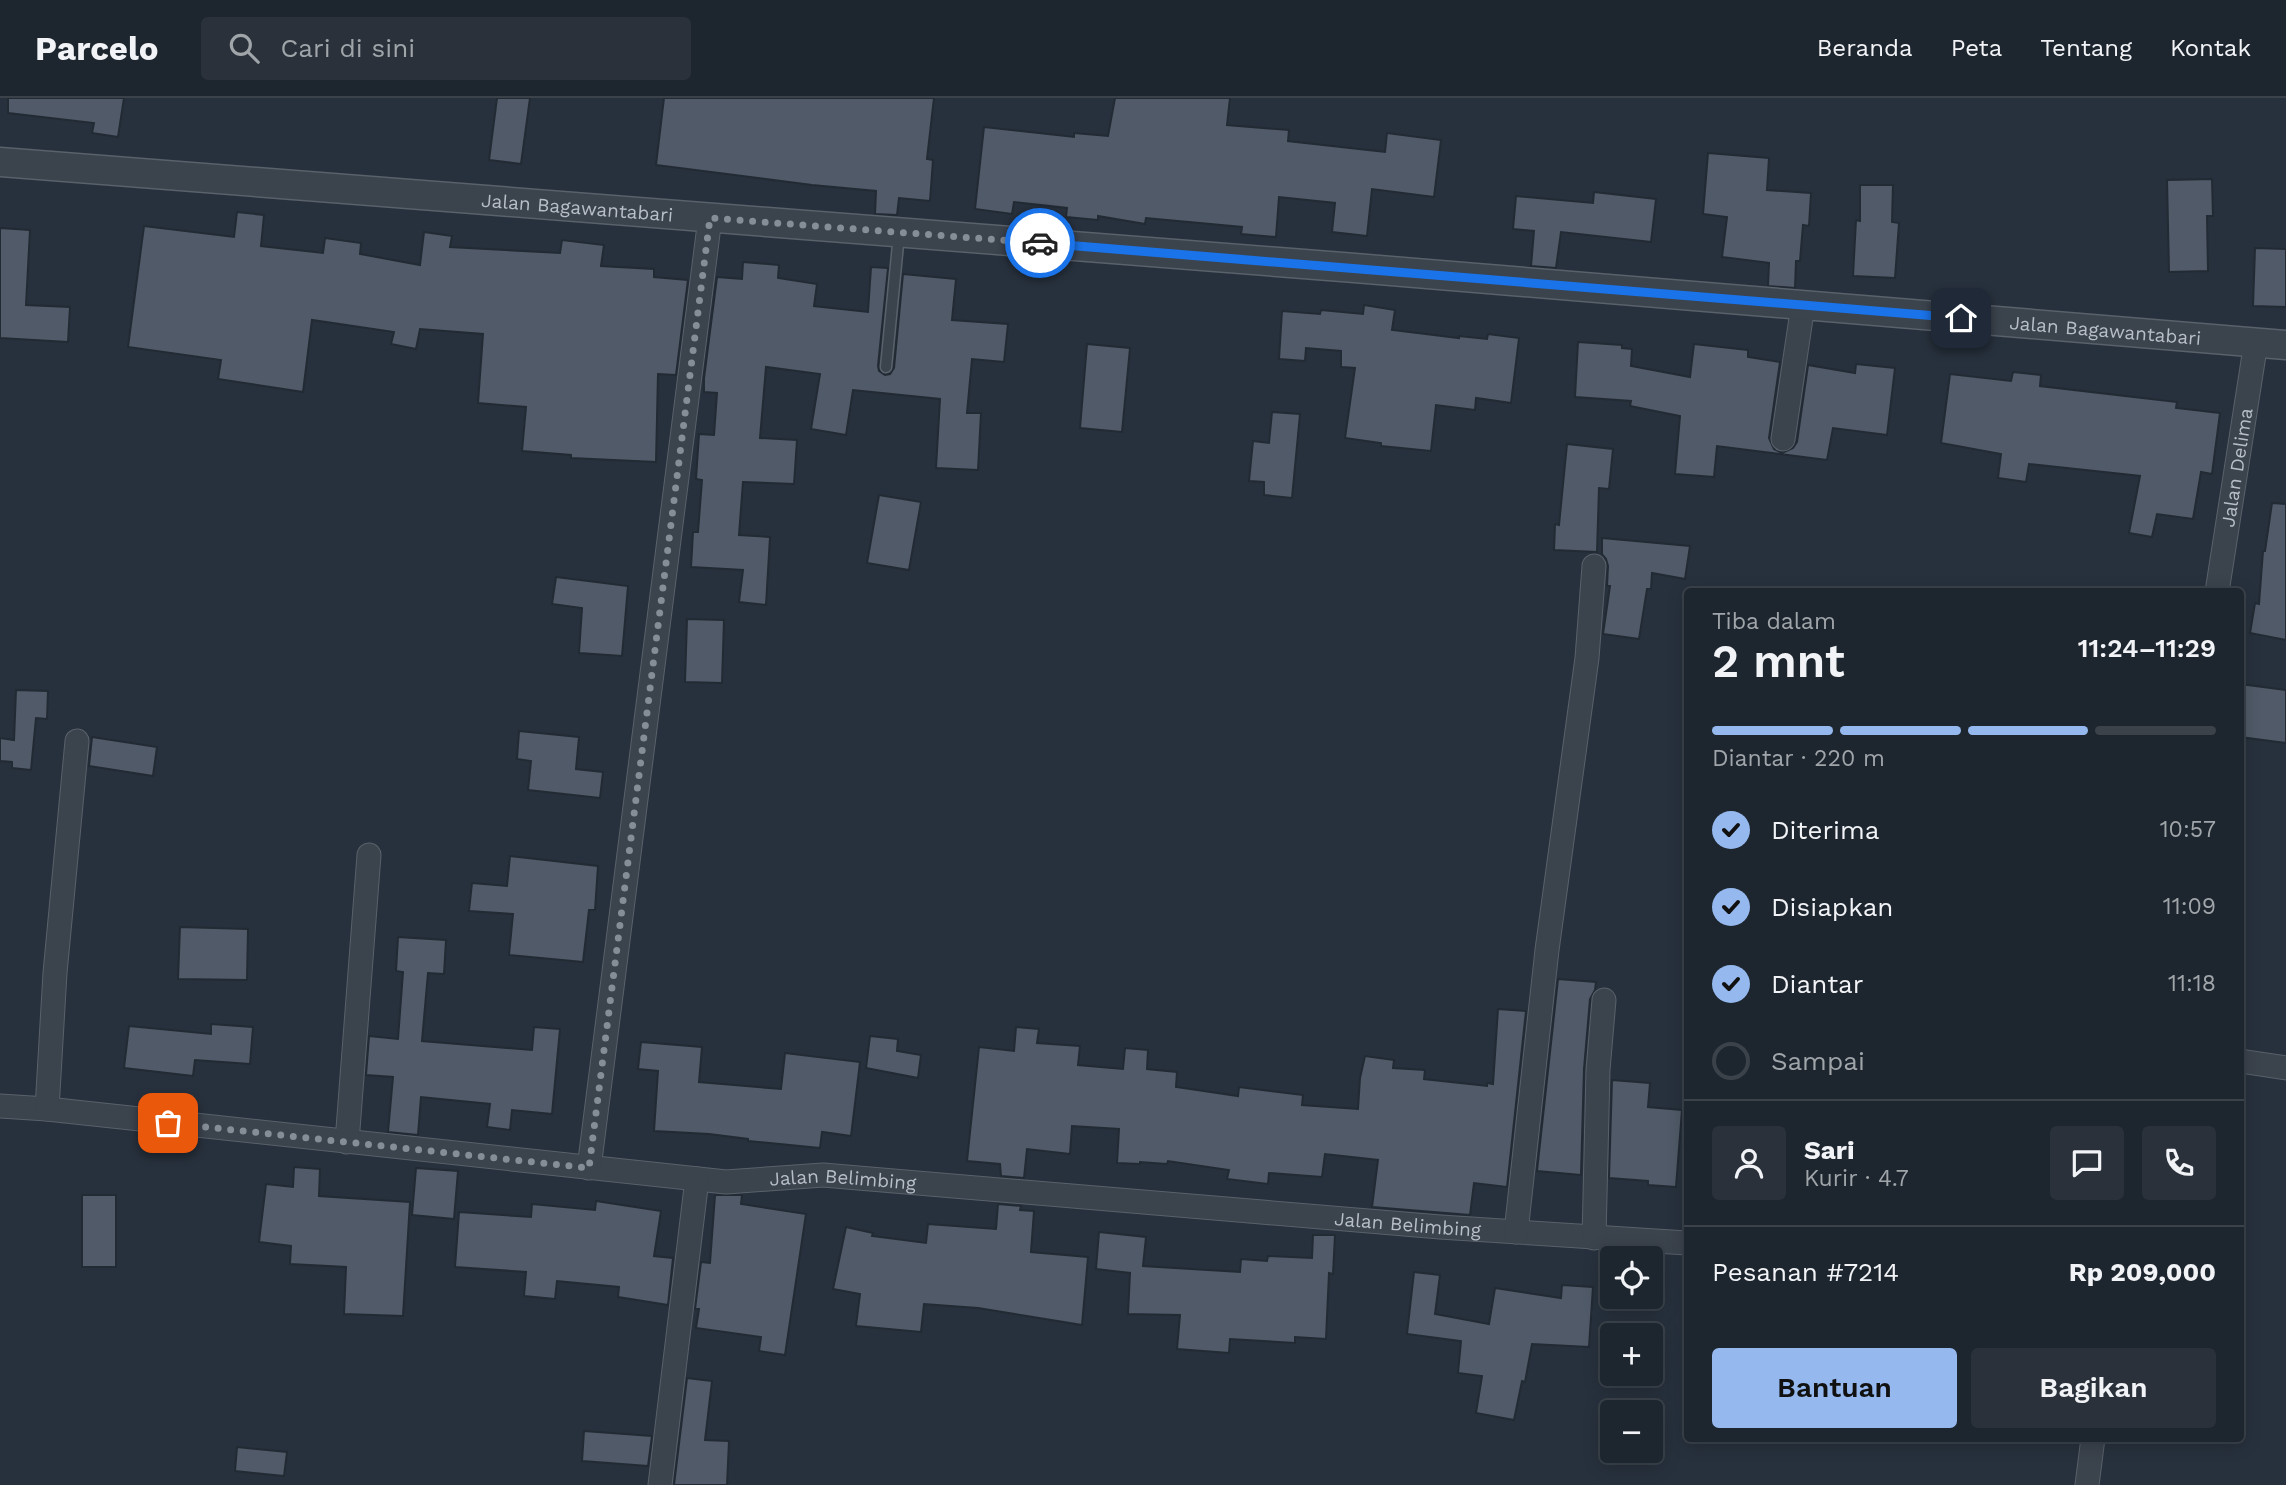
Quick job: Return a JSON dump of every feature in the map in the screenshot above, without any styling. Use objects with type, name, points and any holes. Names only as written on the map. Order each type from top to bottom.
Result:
[{"type":"street","name":"Jalan Bagawantabari","points":[[0,162],[2286,345]]},
{"type":"street","points":[[589,1168],[710,218]]},
{"type":"street","points":[[1783,439],[1803,305]]},
{"type":"street","name":"Jalan Delima","points":[[2218,588],[2256,342]]},
{"type":"street","points":[[1516,1232],[1547,950],[1587,658],[1594,566]]},
{"type":"street","points":[[47,1109],[57,960],[77,741]]},
{"type":"street","points":[[347,1142],[369,855]]},
{"type":"street","points":[[1594,1238],[1598,1070],[1604,1000]]},
{"type":"street","points":[[2244,1062],[2286,1068]]},
{"type":"street","name":"Jalan Belimbing","points":[[0,1106],[697,1180],[726,1182],[823,1175],[1516,1232],[1684,1243]]},
{"type":"street","points":[[660,1485],[697,1180]]},
{"type":"street","points":[[2087,1485],[2092,1442]]},
{"type":"lane","points":[[886,367],[899,233]]},
{"type":"building","points":[[8,98],[124,98],[118,137],[92,133],[94,123],[8,113]]},
{"type":"building","points":[[497,98],[530,98],[521,164],[489,160]]},
{"type":"building","points":[[664,98],[934,98],[927,159],[933,160],[930,201],[899,198],[897,215],[875,214],[876,191],[656,165]]},
{"type":"building","points":[[1115,98],[1230,98],[1227,125],[1289,130],[1288,141],[1385,152],[1387,133],[1441,140],[1434,197],[1372,189],[1367,236],[1332,232],[1335,203],[1279,197],[1276,237],[1241,234],[1242,227],[1146,218],[1145,224],[1098,216],[1098,220],[1066,217],[1067,208],[1014,202],[1012,214],[975,209],[984,127],[1074,137],[1074,133],[1108,136]]},
{"type":"building","points":[[1708,153],[1769,158],[1767,190],[1811,193],[1809,226],[1803,225],[1800,261],[1796,261],[1795,288],[1768,286],[1769,263],[1722,257],[1727,217],[1703,214]]},
{"type":"building","points":[[2212,179],[2213,216],[2207,216],[2208,271],[2169,272],[2167,180]]},
{"type":"building","points":[[1860,185],[1893,185],[1892,222],[1899,223],[1895,278],[1853,276],[1856,220],[1860,221]]},
{"type":"building","points":[[1594,192],[1656,199],[1651,242],[1561,232],[1556,268],[1531,266],[1534,231],[1513,229],[1516,196],[1593,203]]},
{"type":"building","points":[[237,212],[264,215],[261,246],[323,253],[325,238],[361,243],[360,254],[420,265],[424,232],[452,236],[450,247],[560,253],[562,240],[604,245],[601,266],[654,269],[654,277],[688,280],[676,375],[658,374],[656,462],[571,458],[571,455],[522,451],[526,407],[478,403],[483,334],[420,329],[416,349],[391,344],[394,332],[312,320],[303,392],[218,379],[221,360],[128,347],[144,226],[234,237]]},
{"type":"building","points":[[0,228],[30,230],[26,305],[70,307],[68,342],[0,338]]},
{"type":"building","points":[[2255,248],[2286,249],[2286,307],[2253,306]]},
{"type":"building","points":[[743,262],[779,265],[778,278],[817,284],[814,306],[868,312],[871,267],[888,268],[878,366],[879,371],[885,375],[890,374],[894,368],[903,274],[956,279],[952,320],[1008,324],[1004,362],[972,359],[967,413],[981,413],[978,470],[936,468],[940,399],[853,390],[846,435],[811,429],[820,374],[766,367],[760,438],[797,440],[794,484],[743,482],[739,535],[770,537],[766,605],[739,602],[743,570],[691,567],[693,532],[698,532],[702,480],[696,479],[699,434],[714,435],[717,393],[704,392],[704,378],[717,277],[742,279]]},
{"type":"building","points":[[1364,305],[1395,310],[1392,330],[1459,338],[1487,339],[1488,334],[1519,338],[1511,403],[1476,398],[1475,410],[1436,405],[1431,451],[1381,446],[1381,443],[1345,438],[1355,368],[1341,367],[1341,351],[1306,348],[1305,361],[1279,359],[1282,311],[1320,314],[1321,310],[1363,314]]},
{"type":"building","points":[[1578,342],[1622,345],[1622,348],[1632,349],[1631,366],[1690,377],[1694,344],[1748,350],[1748,357],[1780,362],[1769,438],[1774,449],[1782,453],[1793,448],[1797,442],[1808,365],[1855,373],[1856,364],[1895,368],[1887,435],[1833,428],[1827,460],[1717,446],[1714,477],[1675,474],[1680,416],[1630,406],[1631,401],[1575,397]]},
{"type":"building","points":[[1087,344],[1130,348],[1122,432],[1080,428]]},
{"type":"building","points":[[2013,372],[2041,375],[2040,386],[2177,402],[2176,408],[2220,413],[2212,474],[2201,472],[2193,519],[2157,514],[2152,537],[2129,533],[2140,476],[2029,464],[2026,482],[1998,478],[2001,454],[1941,443],[1950,374],[2011,381]]},
{"type":"building","points":[[1272,412],[1300,414],[1292,498],[1264,495],[1264,482],[1249,481],[1253,441],[1269,443]]},
{"type":"building","points":[[1567,444],[1613,449],[1609,489],[1599,488],[1597,552],[1554,550],[1555,524],[1559,525]]},
{"type":"building","points":[[879,495],[921,502],[909,570],[867,563]]},
{"type":"building","points":[[2272,503],[2286,504],[2286,640],[2250,633],[2255,603],[2259,604],[2263,551]]},
{"type":"building","points":[[1602,538],[1690,546],[1685,579],[1652,573],[1651,589],[1647,589],[1639,639],[1603,634],[1610,586],[1607,586],[1608,566],[1602,554]]},
{"type":"building","points":[[556,577],[628,586],[622,656],[579,653],[582,608],[552,604]]},
{"type":"building","points":[[687,619],[724,620],[722,683],[685,682]]},
{"type":"building","points":[[2244,685],[2286,690],[2286,743],[2244,738]]},
{"type":"building","points":[[16,690],[48,691],[47,719],[36,718],[31,770],[12,768],[12,762],[0,761],[0,738],[14,740]]},
{"type":"building","points":[[519,731],[579,737],[576,769],[603,772],[600,798],[528,790],[531,761],[517,759]]},
{"type":"building","points":[[92,737],[157,747],[153,776],[89,766]]},
{"type":"building","points":[[510,856],[598,866],[595,910],[589,910],[583,962],[509,955],[513,914],[469,911],[472,883],[507,886]]},
{"type":"building","points":[[180,927],[248,929],[247,980],[178,979]]},
{"type":"building","points":[[398,937],[446,940],[444,974],[428,973],[422,1041],[532,1050],[534,1027],[560,1029],[552,1114],[512,1110],[510,1130],[487,1127],[490,1104],[421,1097],[418,1135],[388,1132],[393,1077],[366,1075],[369,1036],[398,1039],[403,972],[396,971]]},
{"type":"building","points":[[1558,979],[1596,982],[1590,999],[1584,1069],[1581,1175],[1537,1171]]},
{"type":"building","points":[[1498,1009],[1526,1011],[1507,1187],[1474,1183],[1470,1215],[1372,1207],[1378,1160],[1325,1154],[1322,1177],[1269,1173],[1268,1184],[1227,1179],[1229,1170],[1168,1161],[1167,1164],[1117,1163],[1119,1129],[1072,1126],[1070,1154],[1027,1149],[1024,1178],[1001,1176],[1000,1164],[967,1161],[979,1047],[1014,1051],[1016,1027],[1039,1029],[1037,1043],[1080,1046],[1078,1065],[1123,1069],[1125,1048],[1148,1050],[1147,1069],[1177,1072],[1176,1087],[1238,1096],[1239,1087],[1303,1095],[1302,1105],[1358,1109],[1365,1056],[1394,1060],[1393,1068],[1425,1070],[1424,1079],[1487,1086],[1487,1083],[1493,1084]]},
{"type":"building","points":[[211,1024],[253,1027],[250,1064],[195,1060],[193,1076],[124,1068],[129,1026],[211,1034]]},
{"type":"building","points":[[870,1036],[898,1039],[897,1051],[921,1055],[918,1078],[866,1068]]},
{"type":"building","points":[[641,1042],[702,1047],[699,1082],[781,1089],[785,1053],[860,1062],[851,1136],[822,1132],[820,1148],[709,1134],[654,1131],[658,1071],[638,1069]]},
{"type":"building","points":[[1612,1080],[1650,1083],[1648,1107],[1682,1110],[1676,1187],[1648,1185],[1648,1181],[1609,1178]]},
{"type":"building","points":[[294,1167],[320,1169],[319,1196],[410,1202],[403,1316],[344,1314],[346,1267],[290,1264],[291,1246],[259,1242],[266,1184],[293,1187]]},
{"type":"building","points":[[416,1168],[458,1171],[454,1219],[412,1215]]},
{"type":"building","points":[[82,1195],[116,1195],[116,1267],[82,1267]]},
{"type":"building","points":[[715,1195],[742,1195],[741,1204],[806,1214],[785,1355],[759,1351],[761,1337],[696,1328],[699,1309],[695,1309],[701,1262],[710,1263]]},
{"type":"building","points":[[596,1201],[661,1211],[654,1256],[673,1258],[668,1305],[618,1297],[619,1287],[557,1281],[555,1299],[524,1296],[526,1272],[455,1267],[459,1212],[531,1217],[532,1204],[595,1210]]},
{"type":"building","points":[[998,1204],[1021,1206],[1020,1210],[1034,1211],[1031,1252],[1088,1257],[1082,1325],[978,1308],[924,1304],[921,1332],[856,1326],[860,1294],[833,1289],[846,1227],[873,1233],[872,1236],[926,1243],[928,1224],[996,1229]]},
{"type":"building","points":[[1099,1232],[1146,1237],[1143,1266],[1240,1272],[1241,1259],[1267,1261],[1268,1256],[1312,1258],[1313,1235],[1335,1235],[1333,1274],[1329,1273],[1326,1339],[1295,1337],[1295,1343],[1230,1339],[1229,1353],[1177,1349],[1180,1315],[1128,1314],[1130,1273],[1096,1269]]},
{"type":"building","points":[[1414,1272],[1440,1275],[1435,1314],[1489,1324],[1495,1288],[1561,1298],[1562,1285],[1593,1287],[1589,1347],[1532,1344],[1514,1420],[1476,1413],[1482,1376],[1458,1373],[1461,1341],[1407,1334]]},
{"type":"building","points":[[687,1378],[712,1381],[705,1440],[729,1441],[727,1485],[674,1485]]},
{"type":"building","points":[[584,1431],[652,1436],[648,1466],[582,1461]]},
{"type":"building","points":[[237,1447],[287,1452],[284,1476],[235,1471]]},
{"type":"way so far","points":[[168,1123],[589,1168],[710,218],[1040,243]]},
{"type":"route","points":[[1040,243],[1961,318]]}]
